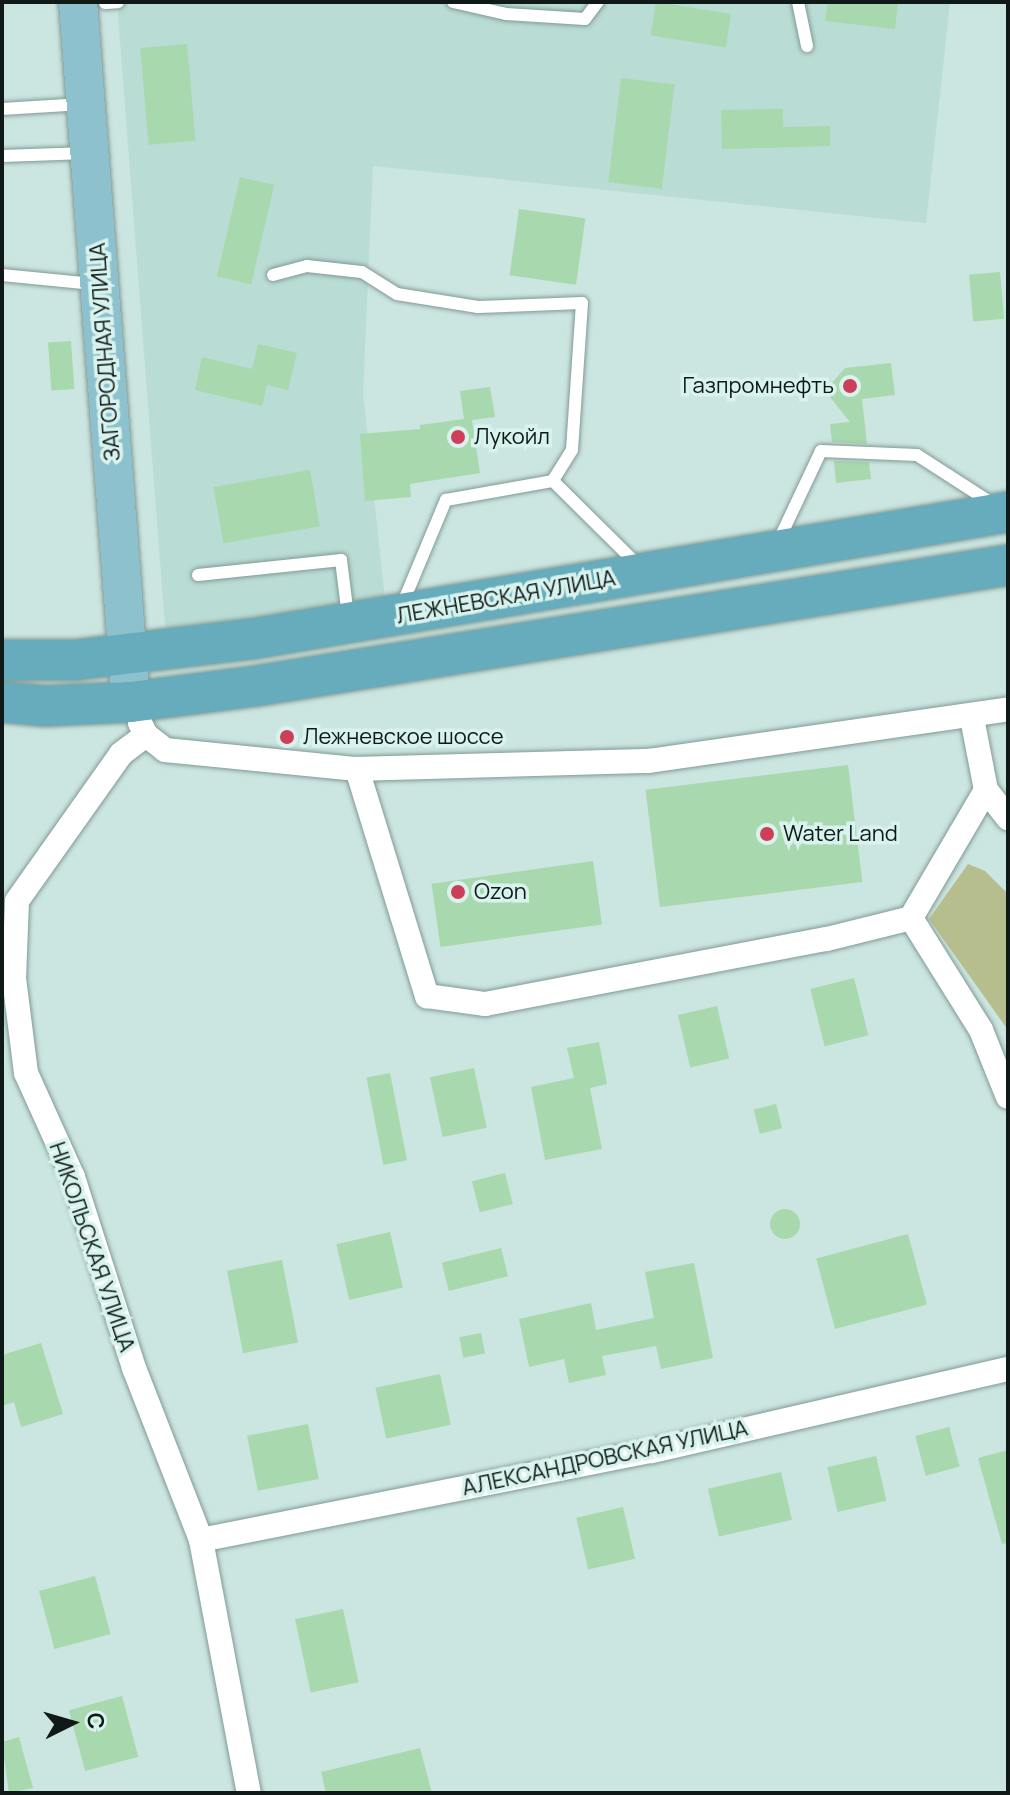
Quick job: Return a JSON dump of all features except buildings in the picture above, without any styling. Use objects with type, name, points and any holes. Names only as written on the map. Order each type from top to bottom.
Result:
[{"type":"highway","name":"ЛЕЖНЕВСКАЯ УЛИЦА","points":[[2,660],[140,653],[349,623],[1007,512]]},
{"type":"highway","points":[[2,702],[145,712],[1008,565]]},
{"type":"main road","name":"ЗАГОРОДНАЯ УЛИЦА","points":[[101,2],[86,104],[100,284],[145,712]]},
{"type":"main road","name":"ЗАГОРОДНАЯ УЛИЦА","points":[[101,2],[140,653]]},
{"type":"street","points":[[145,712],[165,750],[357,769],[649,761],[972,718],[1008,709]]},
{"type":"street","name":"НИКОЛЬСКАЯ УЛИЦА","points":[[145,712],[121,754],[7,904],[14,978],[26,1073],[73,1177],[134,1368],[201,1540],[249,1793]]},
{"type":"street","points":[[972,718],[986,790],[1008,818]]},
{"type":"street","points":[[357,769],[427,996],[485,1004],[911,918],[986,790]]},
{"type":"street","points":[[911,918],[981,1030],[1008,1097]]},
{"type":"street","name":"АЛЕКСАНДРОВСКАЯ УЛИЦА","points":[[201,1540],[652,1451],[1008,1369]]},
{"type":"lane","points":[[453,2],[506,14],[585,19],[598,2]]},
{"type":"lane","points":[[798,2],[807,46]]},
{"type":"lane","points":[[2,109],[86,104]]},
{"type":"lane","points":[[2,156],[90,153]]},
{"type":"lane","points":[[273,275],[307,266],[362,272],[397,294],[478,307],[582,303],[572,450],[553,481],[446,500],[397,615]]},
{"type":"lane","points":[[2,275],[69,285],[100,284]]},
{"type":"lane","points":[[774,550],[821,451],[917,455],[1007,512]]},
{"type":"lane","points":[[553,481],[646,573]]},
{"type":"lane","points":[[198,575],[341,560],[349,623]]},
{"type":"shaded area","points":[[117,2],[950,2],[926,223],[373,166],[363,393],[385,600],[166,639]]},
{"type":"green space","points":[[968,864],[985,871],[1008,894],[1008,1030],[929,919]]},
{"type":"place","name":"Газпромнефть","points":[[850,386]]},
{"type":"place","name":"Лукойл","points":[[458,437]]},
{"type":"place","name":"Лежневское шоссе","points":[[287,737]]},
{"type":"place","name":"Water Land","points":[[767,834]]},
{"type":"place","name":"Ozon","points":[[458,892]]}]
